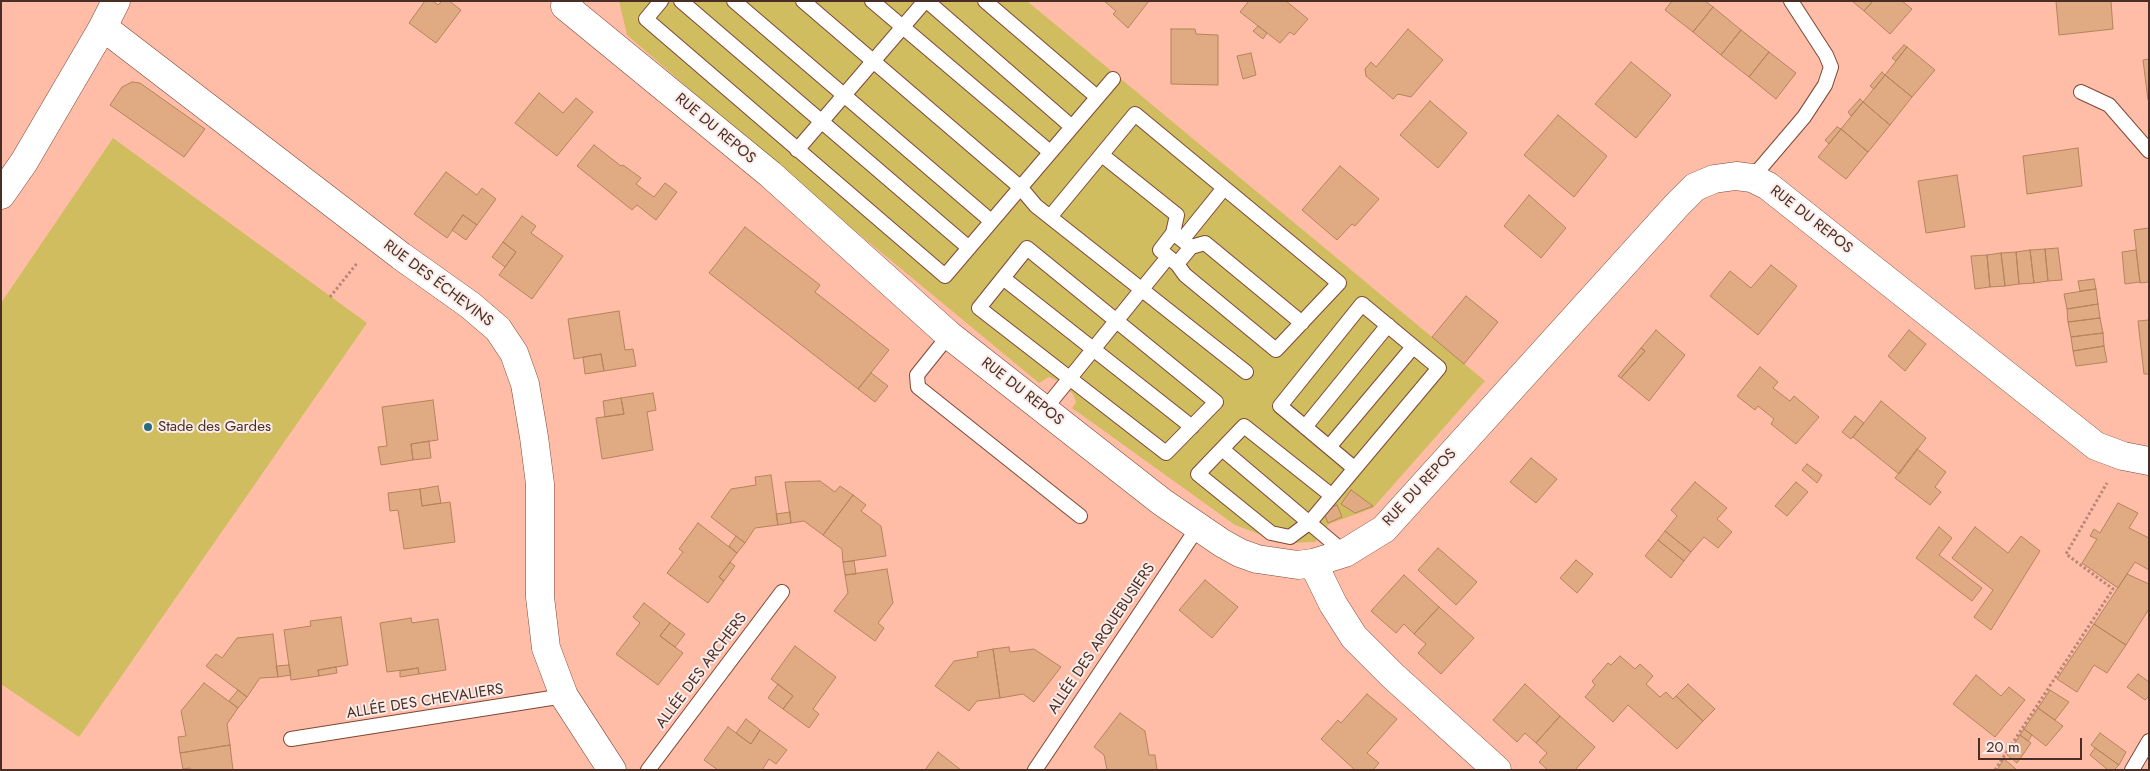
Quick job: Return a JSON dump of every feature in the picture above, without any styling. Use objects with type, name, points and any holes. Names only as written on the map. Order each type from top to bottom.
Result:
[{"type":"street","points":[[1,195],[24,162],[103,27],[116,1]]},
{"type":"street","name":"RUE DU REPOS","points":[[567,3],[770,174],[949,335],[1162,502],[1240,553],[1257,559],[1298,565],[1313,564],[1345,553],[1384,528],[1397,516],[1695,187],[1714,179],[1736,176],[1752,178],[1768,186],[2096,446],[2136,458]]},
{"type":"street","name":"RUE DES ÉCHEVINS","points":[[103,27],[377,238],[470,304],[498,329],[514,353],[525,384],[540,484],[540,597],[546,648],[564,696],[612,770]]},
{"type":"street","points":[[1313,564],[1333,604],[1354,638],[1497,770]]},
{"type":"lane","points":[[661,1],[646,19],[945,276],[1113,79]]},
{"type":"lane","points":[[681,1],[969,248]]},
{"type":"lane","points":[[734,1],[991,221]]},
{"type":"lane","points":[[803,1],[1020,187],[1036,206],[1246,372]]},
{"type":"lane","points":[[872,1],[1050,152]]},
{"type":"lane","points":[[797,150],[926,1],[1072,127]]},
{"type":"lane","points":[[986,1],[1097,97]]},
{"type":"lane","points":[[1752,178],[1804,117],[1825,85],[1831,67],[1826,55],[1791,1]]},
{"type":"lane","points":[[2081,92],[2109,105],[2149,151]]},
{"type":"lane","points":[[1050,217],[1135,114],[1339,283],[1302,323],[1276,350],[1185,275],[1173,260],[1160,250],[1182,240],[1205,243],[1302,323]]},
{"type":"lane","points":[[1102,155],[1177,215],[1182,240]]},
{"type":"lane","points":[[1044,410],[1142,289],[1173,260],[1182,240],[1224,188]]},
{"type":"lane","points":[[1027,248],[1216,402],[1166,452],[979,308],[1003,278],[1027,248]]},
{"type":"lane","points":[[1003,278],[1192,426]]},
{"type":"lane","points":[[1331,495],[1244,426],[1198,474],[1271,533],[1290,537],[1310,522],[1439,368],[1362,304],[1280,406],[1354,468]]},
{"type":"lane","points":[[1305,427],[1388,326]]},
{"type":"lane","points":[[949,335],[917,375],[918,387],[1080,516]]},
{"type":"lane","points":[[1329,447],[1413,346]]},
{"type":"lane","points":[[1222,449],[1345,553]]},
{"type":"lane","name":"ALLÉE DES ARQUEBUSIERS","points":[[1035,770],[1198,527]]},
{"type":"lane","name":"ALLÉE DES ARCHERS","points":[[648,770],[782,592]]},
{"type":"lane","name":"ALLÉE DES CHEVALIERS","points":[[291,739],[564,696]]},
{"type":"lane","points":[[2132,770],[2149,741]]},
{"type":"path","points":[[330,297],[377,238]]},
{"type":"path","points":[[1995,770],[2113,589],[2066,554],[2136,458]]},
{"type":"shaded area","points":[[619,1],[1027,1],[1485,381],[1373,508],[1329,524],[1315,542],[1290,543],[1277,541],[1235,525],[1072,408],[1076,402],[1073,394],[1058,381],[1049,377],[1039,383],[801,186],[627,35]]},
{"type":"shaded area","name":"Stade des Gardes","points":[[113,138],[367,323],[79,737],[1,684],[1,303]]},
{"type":"building","points":[[425,1],[433,1],[438,5],[442,1],[449,1],[461,10],[436,43],[409,23]]},
{"type":"building","points":[[1104,1],[1149,1],[1128,28],[1113,14],[1116,11]]},
{"type":"building","points":[[1249,1],[1286,1],[1308,19],[1294,35],[1290,32],[1280,43],[1240,12]]},
{"type":"building","points":[[1672,1],[1705,1],[1713,7],[1693,32],[1665,10]]},
{"type":"building","points":[[1852,1],[1873,1],[1864,11]]},
{"type":"building","points":[[1873,1],[1902,1],[1912,9],[1890,34],[1864,11]]},
{"type":"building","points":[[2056,1],[2111,1],[2113,29],[2059,35]]},
{"type":"building","points":[[1713,7],[1741,30],[1721,55],[1693,32]]},
{"type":"building","points":[[1258,26],[1267,33],[1263,39],[1253,31]]},
{"type":"building","points":[[1171,29],[1195,29],[1196,34],[1218,35],[1218,85],[1171,84]]},
{"type":"building","points":[[1408,29],[1443,60],[1411,97],[1398,94],[1393,99],[1366,76],[1365,69],[1371,62],[1376,67]]},
{"type":"building","points":[[1741,30],[1769,52],[1749,77],[1721,55]]},
{"type":"building","points":[[1904,45],[1907,47],[1896,61],[1892,58]]},
{"type":"building","points":[[1907,47],[1935,70],[1912,97],[1885,75]]},
{"type":"building","points":[[1769,52],[1796,73],[1776,99],[1749,77]]},
{"type":"building","points":[[1251,53],[1256,75],[1243,79],[1237,56]]},
{"type":"building","points":[[2149,59],[2149,100],[2148,100],[2143,60]]},
{"type":"building","points":[[1631,62],[1671,95],[1636,138],[1595,104]]},
{"type":"building","points":[[1882,72],[1885,75],[1874,89],[1870,86]]},
{"type":"building","points":[[1885,75],[1912,97],[1890,125],[1863,102]]},
{"type":"building","points":[[132,82],[140,83],[205,129],[184,157],[110,105],[122,87]]},
{"type":"building","points":[[539,93],[563,113],[576,98],[593,112],[557,156],[515,123]]},
{"type":"building","points":[[1860,99],[1863,102],[1851,116],[1848,112]]},
{"type":"building","points":[[1430,101],[1467,133],[1438,168],[1400,135]]},
{"type":"building","points":[[1863,102],[1890,125],[1868,152],[1841,129]]},
{"type":"building","points":[[1558,115],[1607,156],[1574,197],[1524,155]]},
{"type":"building","points":[[1837,127],[1841,129],[1829,144],[1825,140]]},
{"type":"building","points":[[1841,129],[1868,152],[1846,179],[1818,157]]},
{"type":"building","points":[[594,145],[621,166],[623,165],[641,178],[636,184],[654,197],[665,183],[677,192],[656,220],[637,205],[632,210],[577,166]]},
{"type":"building","points":[[2078,148],[2082,186],[2027,194],[2023,156]]},
{"type":"building","points":[[1340,166],[1379,199],[1355,226],[1352,224],[1337,240],[1302,210]]},
{"type":"building","points":[[446,172],[477,195],[482,188],[496,199],[477,225],[463,215],[447,238],[414,214]]},
{"type":"building","points":[[1957,175],[1965,227],[1926,233],[1918,181]]},
{"type":"building","points":[[1529,195],[1566,228],[1541,258],[1504,226]]},
{"type":"building","points":[[463,215],[477,225],[466,240],[452,230]]},
{"type":"building","points":[[522,216],[536,226],[531,233],[563,256],[532,299],[499,275],[516,252],[503,242]]},
{"type":"building","points":[[745,227],[820,285],[815,292],[889,350],[858,389],[709,273]]},
{"type":"building","points":[[2149,228],[2149,282],[2140,283],[2134,230]]},
{"type":"building","points":[[503,242],[516,252],[505,267],[492,257]]},
{"type":"building","points":[[2058,248],[2062,280],[2048,281],[2045,249]]},
{"type":"building","points":[[2045,249],[2048,281],[2034,283],[2030,250]]},
{"type":"building","points":[[2030,250],[2034,283],[2019,284],[2016,252]]},
{"type":"building","points":[[2136,250],[2140,282],[2125,284],[2122,252]]},
{"type":"building","points":[[2016,252],[2019,284],[2005,286],[2001,253]]},
{"type":"building","points":[[2001,253],[2005,286],[1990,287],[1987,255]]},
{"type":"building","points":[[1987,255],[1990,287],[1975,289],[1971,256]]},
{"type":"building","points":[[1771,265],[1797,286],[1758,335],[1710,296],[1730,271],[1751,288]]},
{"type":"building","points":[[2094,279],[2096,289],[2080,291],[2078,281]]},
{"type":"building","points":[[2096,289],[2098,304],[2067,309],[2064,294]]},
{"type":"building","points":[[1466,296],[1498,322],[1464,364],[1432,337]]},
{"type":"building","points":[[2098,304],[2100,318],[2068,322],[2067,309]]},
{"type":"building","points":[[619,311],[625,350],[633,349],[636,366],[604,371],[601,354],[574,359],[568,319]]},
{"type":"building","points":[[2100,318],[2103,333],[2071,337],[2068,322]]},
{"type":"building","points":[[2149,320],[2149,374],[2144,374],[2138,321]]},
{"type":"building","points":[[1656,330],[1685,355],[1649,401],[1621,378],[1645,351],[1641,348]]},
{"type":"building","points":[[1909,330],[1926,344],[1905,371],[1888,356]]},
{"type":"building","points":[[2103,333],[2104,346],[2073,351],[2071,337]]},
{"type":"building","points":[[2104,346],[2107,362],[2076,366],[2073,351]]},
{"type":"building","points":[[1641,348],[1645,351],[1621,378],[1618,376]]},
{"type":"building","points":[[601,354],[604,371],[585,374],[583,357]]},
{"type":"building","points":[[1760,367],[1778,382],[1773,388],[1790,401],[1794,396],[1819,417],[1796,444],[1771,424],[1774,419],[1758,406],[1755,410],[1737,396]]},
{"type":"building","points":[[871,373],[888,386],[875,402],[858,389]]},
{"type":"building","points":[[653,393],[656,410],[647,412],[653,450],[602,459],[596,418],[624,414],[621,398]]},
{"type":"building","points":[[621,398],[624,414],[605,417],[603,401]]},
{"type":"building","points":[[433,400],[438,440],[411,444],[413,460],[381,465],[378,447],[387,446],[382,407]]},
{"type":"building","points":[[1881,401],[1926,438],[1899,474],[1853,437]]},
{"type":"building","points":[[1855,416],[1864,423],[1851,439],[1842,432]]},
{"type":"building","points":[[429,441],[431,458],[413,460],[411,444]]},
{"type":"building","points":[[1917,449],[1946,472],[1935,487],[1941,492],[1930,505],[1895,478]]},
{"type":"building","points":[[1531,458],[1557,479],[1536,503],[1510,482]]},
{"type":"building","points":[[1807,464],[1822,475],[1817,483],[1802,470]]},
{"type":"building","points":[[771,475],[778,525],[755,528],[745,543],[711,517],[731,489],[756,485],[755,477]]},
{"type":"building","points":[[820,481],[835,492],[840,486],[853,495],[823,535],[804,521],[791,523],[785,482]]},
{"type":"building","points":[[1695,482],[1727,508],[1717,519],[1732,532],[1718,548],[1704,537],[1691,552],[1665,531],[1677,516],[1671,510]]},
{"type":"building","points":[[1796,482],[1808,492],[1787,516],[1775,506]]},
{"type":"building","points":[[438,486],[441,503],[422,506],[420,489]]},
{"type":"building","points":[[420,489],[422,506],[450,502],[455,542],[404,549],[398,510],[390,511],[388,493]]},
{"type":"building","points":[[1351,490],[1373,506],[1355,513],[1341,504]]},
{"type":"building","points":[[853,495],[866,505],[861,511],[881,526],[886,556],[843,562],[842,549],[823,535]]},
{"type":"building","points":[[2118,503],[2138,513],[2129,528],[2149,538],[2149,570],[2135,562],[2118,588],[2082,563],[2097,539],[2090,536],[2094,529],[2100,533]]},
{"type":"building","points":[[1337,505],[1342,517],[1328,523],[1323,510]]},
{"type":"building","points":[[790,512],[791,523],[778,525],[776,514]]},
{"type":"building","points":[[698,523],[737,553],[719,577],[724,581],[708,603],[667,573],[683,552],[679,549]]},
{"type":"building","points":[[1939,527],[1952,538],[1939,555],[1982,588],[1972,601],[1916,558]]},
{"type":"building","points":[[1975,527],[2008,553],[2021,536],[2040,551],[1991,630],[1974,617],[1993,590],[1952,558]]},
{"type":"building","points":[[1665,531],[1691,552],[1684,561],[1658,540]]},
{"type":"building","points":[[736,536],[745,543],[737,553],[729,546]]},
{"type":"building","points":[[1658,540],[1684,561],[1671,578],[1645,556]]},
{"type":"building","points":[[1438,548],[1477,582],[1456,605],[1418,570]]},
{"type":"building","points":[[1576,560],[1593,574],[1577,593],[1560,578]]},
{"type":"building","points":[[854,561],[856,574],[845,575],[843,562]]},
{"type":"building","points":[[730,562],[735,566],[724,581],[719,577]]},
{"type":"building","points":[[887,569],[893,603],[878,623],[884,628],[875,641],[834,611],[848,593],[845,575]]},
{"type":"building","points":[[2127,574],[2149,584],[2149,609],[2126,645],[2094,624]]},
{"type":"building","points":[[1404,575],[1439,607],[1414,634],[1404,624],[1396,633],[1371,611]]},
{"type":"building","points":[[1205,580],[1238,607],[1212,638],[1179,610]]},
{"type":"building","points":[[644,603],[670,623],[660,636],[683,653],[658,685],[616,654],[640,623],[633,617]]},
{"type":"building","points":[[1439,607],[1474,638],[1441,674],[1418,653],[1426,644],[1414,634]]},
{"type":"building","points":[[341,617],[348,665],[318,670],[319,676],[291,680],[284,630],[311,626],[310,621]]},
{"type":"building","points":[[411,618],[412,623],[438,619],[446,670],[419,674],[418,668],[387,672],[380,623]]},
{"type":"building","points":[[670,623],[685,634],[675,647],[660,636]]},
{"type":"building","points":[[2094,624],[2126,645],[2107,673],[2094,665],[2077,692],[2057,679]]},
{"type":"building","points":[[273,634],[278,677],[260,678],[247,697],[206,666],[216,654],[222,658],[237,638]]},
{"type":"building","points":[[795,646],[836,677],[813,709],[819,714],[809,728],[783,709],[793,696],[771,679]]},
{"type":"building","points":[[1009,647],[1010,652],[1034,649],[1061,667],[1034,702],[1023,694],[1000,698],[993,649]]},
{"type":"building","points":[[993,649],[1000,698],[977,701],[969,711],[935,686],[954,661],[978,657],[977,652]]},
{"type":"building","points":[[1620,656],[1635,669],[1640,664],[1653,676],[1646,684],[1660,697],[1666,692],[1673,699],[1676,696],[1703,721],[1677,749],[1628,705],[1613,722],[1585,697],[1595,685],[1592,681],[1608,663],[1611,665]]},
{"type":"building","points":[[289,665],[291,675],[278,677],[276,666]]},
{"type":"building","points":[[336,667],[337,673],[319,676],[318,670]]},
{"type":"building","points":[[418,668],[419,674],[400,677],[400,671]]},
{"type":"building","points":[[2138,674],[2149,682],[2149,696],[2145,700],[2127,687]]},
{"type":"building","points":[[1976,675],[2001,696],[2009,687],[2025,700],[1995,737],[1953,704]]},
{"type":"building","points":[[204,683],[238,708],[227,724],[230,745],[180,753],[178,737],[186,736],[181,711]]},
{"type":"building","points":[[778,684],[793,696],[783,709],[768,698]]},
{"type":"building","points":[[1525,684],[1560,716],[1536,743],[1525,733],[1517,742],[1493,720]]},
{"type":"building","points":[[1688,684],[1715,709],[1703,721],[1676,696]]},
{"type":"building","points":[[238,690],[247,697],[238,708],[229,701]]},
{"type":"building","points":[[2050,690],[2069,702],[2055,720],[2038,708]]},
{"type":"building","points":[[1367,694],[1397,719],[1367,753],[1379,763],[1373,770],[1355,770],[1321,739],[1338,720],[1341,723]]},
{"type":"building","points":[[2038,708],[2063,726],[2046,746],[2024,729]]},
{"type":"building","points":[[1120,713],[1145,731],[1149,755],[1155,755],[1157,770],[1107,770],[1104,755],[1094,747]]},
{"type":"building","points":[[1560,716],[1595,747],[1575,770],[1548,770],[1539,762],[1547,753],[1536,743]]},
{"type":"building","points":[[746,719],[760,730],[751,744],[736,733]]},
{"type":"building","points":[[728,727],[751,744],[760,730],[787,750],[776,764],[769,759],[762,770],[718,770],[704,760]]},
{"type":"building","points":[[2024,729],[2032,735],[2028,741],[2020,735]]},
{"type":"building","points":[[2100,733],[2126,752],[2119,765],[2091,745]]},
{"type":"building","points":[[2020,735],[2031,743],[2017,763],[2007,755]]},
{"type":"building","points":[[230,745],[233,770],[183,769],[180,753]]},
{"type":"building","points":[[2095,748],[2119,765],[2114,770],[2108,770],[2090,755]]},
{"type":"building","points":[[938,752],[961,770],[925,770]]},
{"type":"building","points":[[2004,759],[2017,770],[1997,770]]},
{"type":"place","name":"Stade des Gardes","points":[[148,427]]}]
